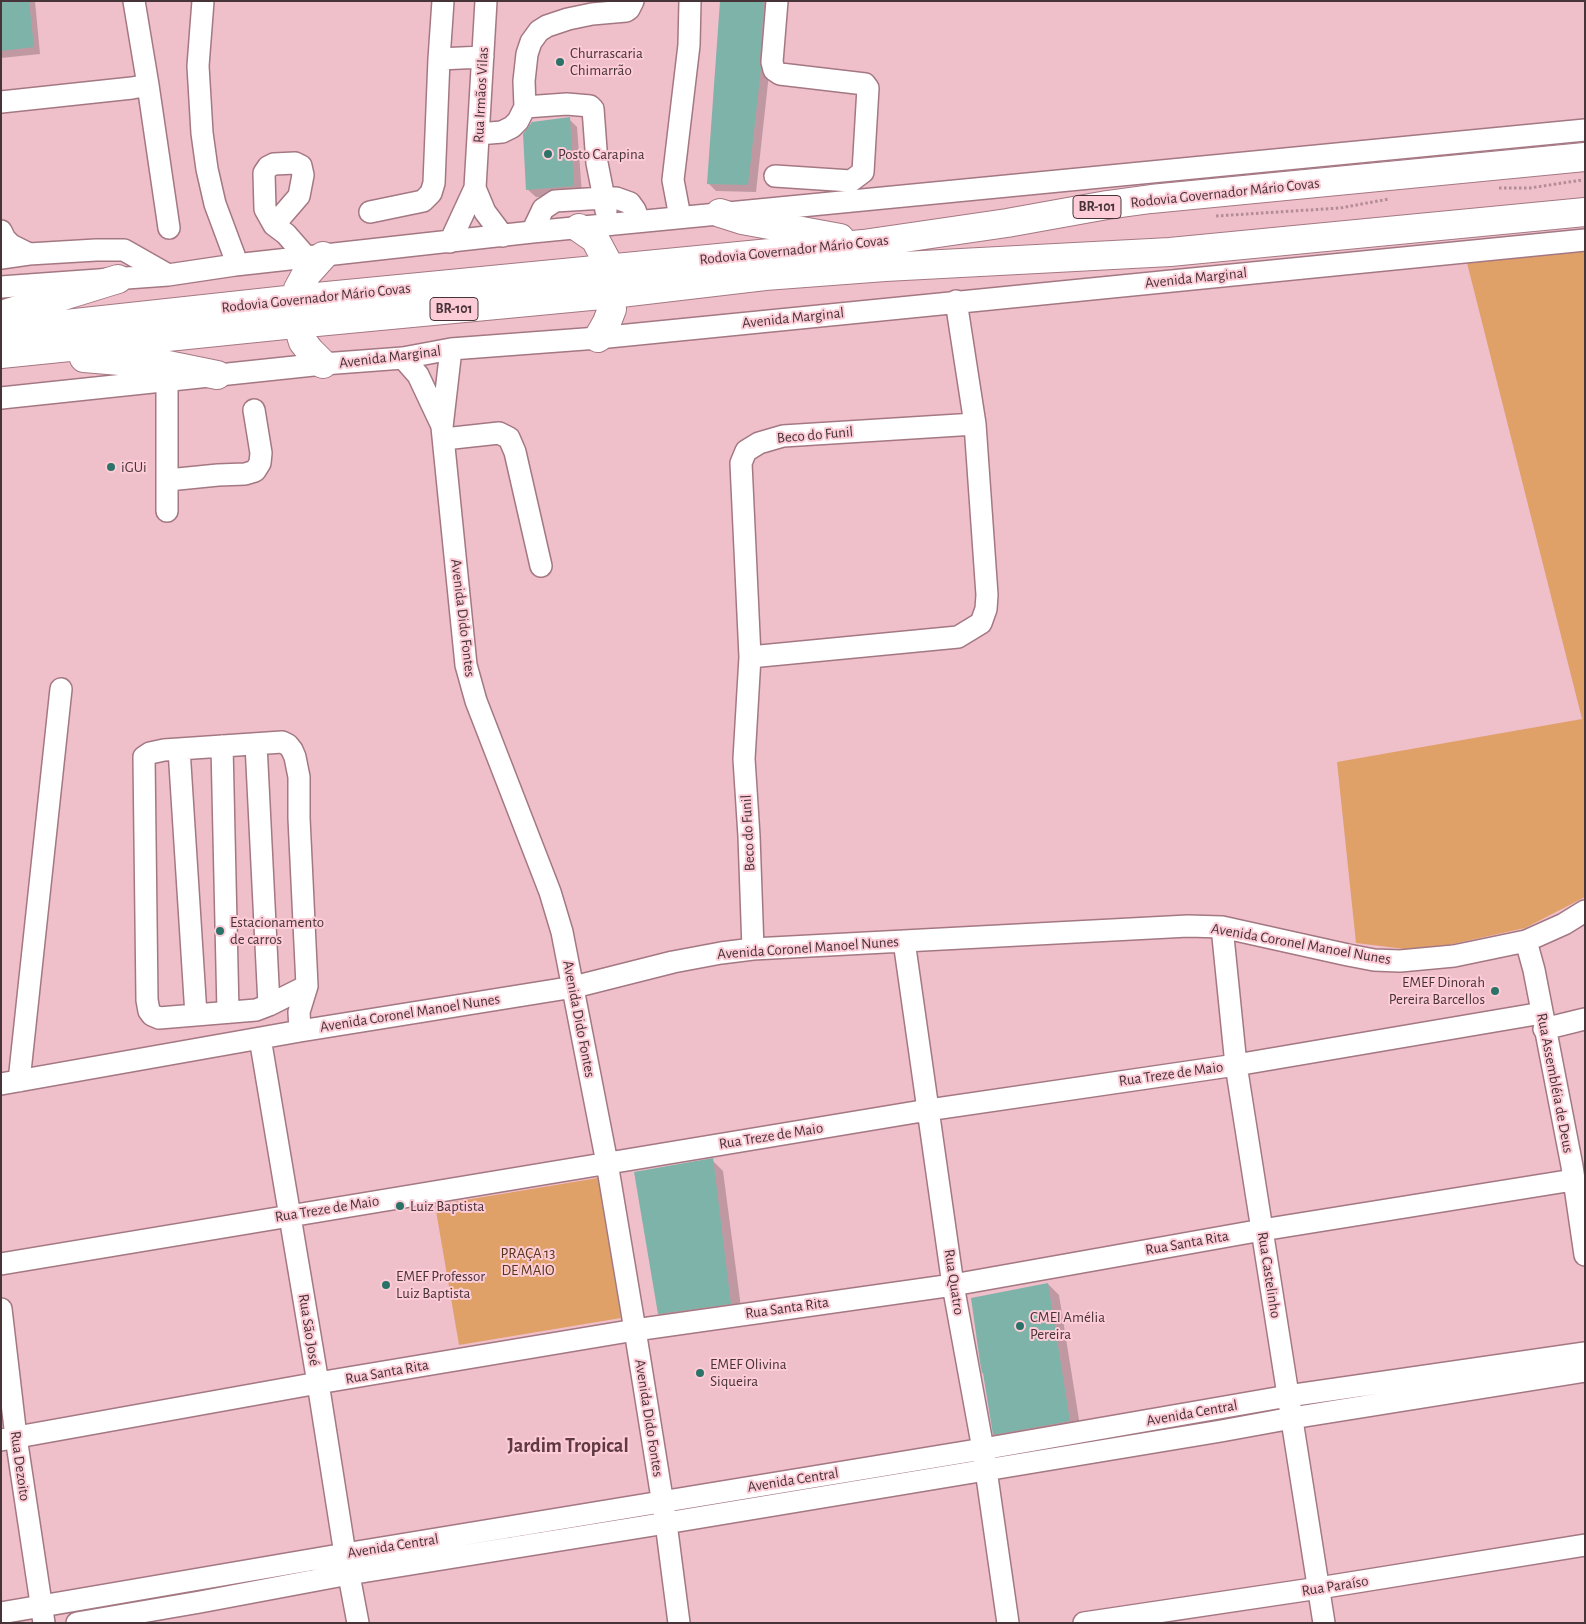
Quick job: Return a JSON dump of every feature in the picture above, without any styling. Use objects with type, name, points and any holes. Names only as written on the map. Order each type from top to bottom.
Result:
[{"type":"main road","name":"Rodovia Governador Mário Covas","points":[[611,282],[1151,200],[1585,157]]},
{"type":"main road","name":"Rodovia Governador Mário Covas","points":[[1,331],[296,311],[611,282],[765,276],[1170,252],[1585,212]]},
{"type":"main road","points":[[720,213],[742,220],[819,233],[863,244]]},
{"type":"main road","points":[[579,228],[595,239],[611,282],[612,309],[608,322],[598,338]]},
{"type":"main road","points":[[315,257],[298,290],[296,311],[303,342],[310,352],[323,364]]},
{"type":"main road","points":[[1,315],[118,279]]},
{"type":"main road","name":"Rodovia Governador Mário Covas","points":[[1,354],[46,349],[296,311]]},
{"type":"main road","points":[[46,349],[80,357],[168,365],[217,376]]},
{"type":"street","points":[[134,1],[169,228]]},
{"type":"street","points":[[203,1],[198,66],[202,133],[216,204],[234,255],[235,265]]},
{"type":"street","points":[[370,212],[424,201],[431,193],[434,183],[443,1]]},
{"type":"street","name":"Rua Irmãos Vilas","points":[[450,242],[475,188],[486,1]]},
{"type":"street","points":[[478,134],[502,132],[518,122],[525,107],[524,80],[527,54],[531,42],[539,32],[547,26],[568,19],[592,14],[626,11],[633,1]]},
{"type":"street","points":[[680,218],[673,180],[689,44],[690,1]]},
{"type":"street","points":[[775,176],[850,181],[863,172],[868,88],[866,84],[780,74],[774,70],[772,62],[777,1]]},
{"type":"street","points":[[439,59],[483,57]]},
{"type":"street","points":[[1,102],[148,85]]},
{"type":"street","points":[[525,107],[566,104],[590,106],[593,109],[597,163],[608,225]]},
{"type":"street","points":[[1,287],[168,275],[235,265],[532,232],[1585,130]]},
{"type":"street","name":"Rua Irmãos Vilas","points":[[475,188],[485,212],[503,236]]},
{"type":"street","points":[[532,232],[543,209],[555,201],[616,198],[630,203],[635,210],[638,222]]},
{"type":"street","points":[[274,225],[315,257]]},
{"type":"street","points":[[1,231],[11,245],[29,254]]},
{"type":"street","name":"Avenida Marginal","points":[[1,398],[323,364],[403,358],[451,349],[598,338],[1585,240]]},
{"type":"street","points":[[1,258],[29,254],[124,250],[168,275]]},
{"type":"street","points":[[750,657],[958,637],[981,623],[986,610],[987,595],[974,424],[956,302]]},
{"type":"street","name":"Avenida Dido Fontes","points":[[451,349],[443,433],[466,666],[476,701],[550,892],[562,932],[607,1163],[666,1523],[679,1623]]},
{"type":"street","name":"Avenida Dido Fontes","points":[[403,358],[422,381],[443,433]]},
{"type":"street","points":[[167,381],[167,511]]},
{"type":"street","points":[[168,480],[245,474],[255,471],[260,463],[261,453],[254,410]]},
{"type":"street","name":"Beco do Funil","points":[[753,949],[744,758],[750,657],[741,463],[746,450],[758,442],[783,436],[974,424]]},
{"type":"street","points":[[443,433],[499,432],[509,438],[515,452],[541,566]]},
{"type":"street","points":[[10,1082],[61,689]]},
{"type":"street","points":[[300,1031],[299,1012],[307,986],[299,818],[299,777],[296,757],[288,745],[282,742],[179,749],[150,753],[144,757],[146,1000],[149,1011],[152,1015],[159,1018],[256,1010],[269,1006],[307,986]]},
{"type":"street","points":[[256,744],[269,1006]]},
{"type":"street","points":[[222,746],[228,1012]]},
{"type":"street","points":[[179,749],[196,1015]]},
{"type":"street","name":"Avenida Coronel Manoel Nunes","points":[[10,1082],[300,1031],[574,988],[673,962],[753,949],[1188,926],[1222,927],[1348,955],[1392,961],[1454,956],[1526,941],[1564,924],[1585,911]]},
{"type":"street","name":"Rua Castelinho","points":[[1222,927],[1236,1065],[1324,1623]]},
{"type":"street","name":"Rua Quatro","points":[[904,941],[953,1285],[984,1460],[1008,1623]]},
{"type":"street","name":"Rua Assembléia de Deus","points":[[1526,941],[1534,970],[1543,1021],[1577,1170],[1585,1255]]},
{"type":"street","name":"Rua Treze de Maio","points":[[1,1264],[928,1110],[1543,1021],[1585,1019]]},
{"type":"street","name":"Rua São José","points":[[260,1038],[358,1623]]},
{"type":"street","name":"Rua Santa Rita","points":[[9,1439],[318,1383],[635,1330],[953,1285],[1262,1230],[1577,1170]]},
{"type":"street","name":"Rua Dezoito","points":[[1,1308],[9,1439],[43,1615]]},
{"type":"street","name":"Avenida Central","points":[[77,1623],[200,1602],[347,1564],[666,1523],[984,1460],[1288,1396],[1585,1353]]},
{"type":"street","name":"Avenida Central","points":[[1,1613],[43,1615],[347,1564],[662,1502],[1221,1431],[1585,1371]]},
{"type":"street","name":"Rua Paraíso","points":[[1084,1623],[1585,1545]]},
{"type":"path","points":[[1490,187],[1508,189],[1530,188],[1585,180]]},
{"type":"path","points":[[1214,216],[1340,208],[1396,198]]},
{"type":"green space","points":[[1585,244],[1585,897],[1525,928],[1421,951],[1356,943],[1337,762],[1582,719],[1465,255]]},
{"type":"green space","name":"PRAÇA 13 DE MAIO","points":[[598,1178],[621,1318],[459,1345],[435,1205]]},
{"type":"building","points":[[1,1],[29,1],[34,47],[1,51]]},
{"type":"building","points":[[720,1],[764,1],[761,68],[748,185],[707,184]]},
{"type":"building","name":"Posto Carapina","points":[[570,117],[574,186],[526,190],[523,134],[532,122]]},
{"type":"building","points":[[713,1158],[731,1304],[658,1314],[634,1172]]},
{"type":"building","points":[[1048,1283],[1070,1421],[993,1435],[971,1298]]},
{"type":"place","name":"Churrascaria Chimarrão","points":[[560,62]]},
{"type":"place","name":"Posto Carapina","points":[[548,154]]},
{"type":"place","name":"iGUi","points":[[111,467]]},
{"type":"place","name":"Estacionamento de carros","points":[[220,931]]},
{"type":"place","name":"EMEF Dinorah Pereira Barcellos","points":[[1495,991]]},
{"type":"place","name":"Luiz Baptista","points":[[400,1206]]},
{"type":"place","name":"EMEF Professor Luiz Baptista","points":[[386,1285]]},
{"type":"place","name":"CMEI Amélia Pereira","points":[[1020,1326]]},
{"type":"place","name":"EMEF Olivina Siqueira","points":[[700,1373]]},
{"type":"district","name":"Jardim Tropical","points":[[568,1446]]}]
